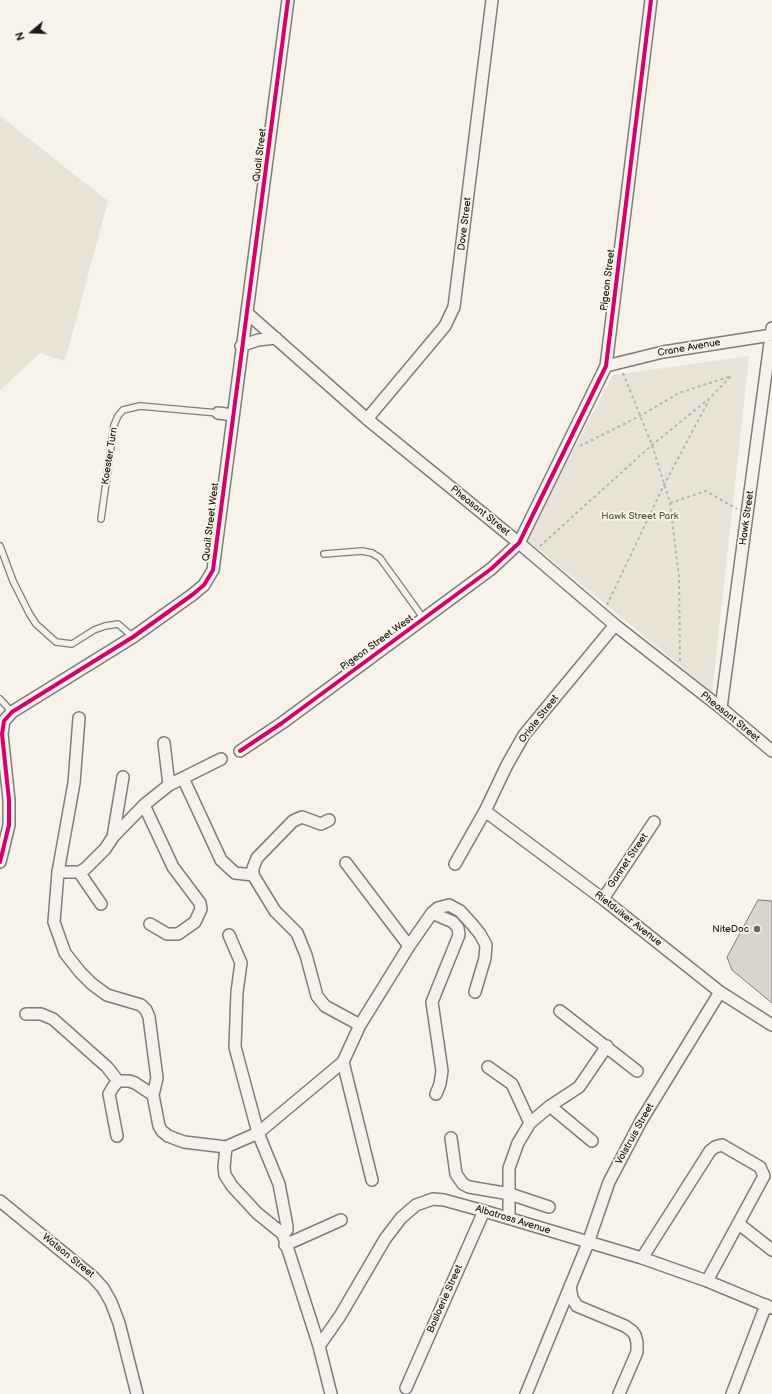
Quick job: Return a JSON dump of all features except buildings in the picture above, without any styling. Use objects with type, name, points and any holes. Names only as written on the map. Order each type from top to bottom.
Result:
[{"type":"street","name":"Quail Street","points":[[247,313],[288,0]]},
{"type":"street","name":"Dove Street","points":[[367,419],[445,326],[454,307],[492,0]]},
{"type":"street","name":"Pigeon Street","points":[[519,543],[606,366],[651,0]]},
{"type":"street","name":"Pheasant Street","points":[[247,313],[367,419],[519,543],[615,625],[721,708],[772,751]]},
{"type":"street","name":"Quail Street West","points":[[0,862],[9,826],[9,800],[2,734],[4,721],[12,712],[133,638],[204,585],[213,570],[241,346],[247,313]]},
{"type":"street","name":"Crane Avenue","points":[[606,366],[663,352],[772,332]]},
{"type":"street","name":"Hawk Street","points":[[721,708],[772,332]]},
{"type":"street","points":[[241,346],[258,340],[276,338]]},
{"type":"street","name":"Koester Turn","points":[[218,413],[233,415]]},
{"type":"street","name":"Pigeon Street West","points":[[240,751],[282,723],[424,619],[491,569],[519,543]]},
{"type":"street","name":"Oriole Street","points":[[454,864],[486,811],[507,765],[524,735],[615,625]]},
{"type":"street","points":[[79,718],[74,783],[58,872],[54,922],[65,953],[80,972],[100,991],[115,998],[141,1005],[146,1010],[149,1017],[157,1078],[153,1095],[159,1126],[168,1136],[184,1142],[226,1147],[258,1133],[343,1062],[360,1025],[409,946],[432,913],[442,907],[453,906],[471,923],[486,945],[485,958],[475,992]]},
{"type":"street","points":[[164,743],[169,785]]},
{"type":"street","points":[[58,872],[79,872],[91,865],[112,837],[144,805],[169,785],[221,759]]},
{"type":"street","points":[[112,837],[123,777]]},
{"type":"street","points":[[183,778],[221,860],[235,873],[253,875]]},
{"type":"street","points":[[144,805],[173,867],[200,903],[201,909],[195,922],[178,934],[168,934],[150,924]]},
{"type":"street","name":"Rietduiker Avenue","points":[[486,811],[603,899],[720,992],[772,1025]]},
{"type":"street","points":[[329,820],[321,824],[302,817],[293,821],[257,858],[253,868],[253,875],[274,911],[297,933],[318,998],[325,1006],[360,1025]]},
{"type":"street","name":"Gannet Street","points":[[603,899],[654,822]]},
{"type":"street","points":[[346,863],[409,946]]},
{"type":"street","points":[[79,872],[101,904]]},
{"type":"street","points":[[432,913],[453,922],[458,928],[459,935],[432,1002],[442,1071],[440,1084],[436,1094]]},
{"type":"street","points":[[229,935],[241,963],[237,992],[235,1047],[258,1133],[271,1162],[282,1196],[287,1226],[284,1239]]},
{"type":"street","name":"Volstruis Street","points":[[526,1394],[588,1243],[612,1175],[641,1121],[720,992]]},
{"type":"street","points":[[560,1011],[637,1071]]},
{"type":"street","points":[[26,1014],[41,1014],[53,1019],[108,1066],[118,1081],[135,1083],[153,1095]]},
{"type":"street","points":[[509,1218],[510,1160],[530,1123],[550,1106],[579,1087],[606,1046]]},
{"type":"street","points":[[343,1062],[372,1180]]},
{"type":"street","points":[[488,1067],[512,1084],[530,1123]]},
{"type":"street","points":[[118,1081],[109,1094],[118,1136]]},
{"type":"street","points":[[550,1106],[592,1141]]},
{"type":"street","points":[[451,1138],[456,1174],[463,1184],[469,1187],[510,1194],[549,1207]]},
{"type":"street","points":[[642,1258],[710,1151],[720,1145],[729,1148],[756,1164],[763,1172],[762,1182],[706,1281]]},
{"type":"street","points":[[226,1147],[224,1167],[228,1181],[257,1213],[284,1239],[319,1346],[331,1394]]},
{"type":"street","name":"Albatross Avenue","points":[[319,1346],[340,1316],[385,1239],[411,1209],[423,1201],[433,1199],[444,1200],[484,1210],[588,1243],[642,1258],[706,1281],[769,1307]]},
{"type":"street","name":"Watson Street","points":[[0,1201],[93,1277],[103,1288],[111,1302],[119,1322],[137,1394]]},
{"type":"street","name":"Bosloerie Street","points":[[406,1388],[484,1210]]},
{"type":"street","points":[[284,1239],[341,1220]]},
{"type":"street","points":[[739,1224],[772,1250]]},
{"type":"street","points":[[570,1286],[572,1298],[577,1306],[625,1326],[635,1335],[637,1352],[619,1394]]},
{"type":"street","points":[[732,1394],[769,1307]]},
{"type":"lane","name":"Koester Turn","points":[[101,519],[114,425],[118,416],[123,410],[140,406],[218,413]]},
{"type":"lane","points":[[0,546],[13,581],[29,613],[36,624],[56,642],[72,644],[94,630],[105,626],[118,624],[133,638]]},
{"type":"lane","points":[[324,554],[362,551],[372,553],[380,558],[424,619]]},
{"type":"lane","points":[[0,699],[12,712]]},
{"type":"path","points":[[619,363],[652,445],[670,503],[678,577],[680,676]]},
{"type":"path","points":[[531,554],[652,445],[710,398],[731,376],[679,392],[640,416],[562,456]]},
{"type":"path","points":[[603,614],[664,485],[710,398]]},
{"type":"path","points":[[670,503],[706,491],[747,515]]},
{"type":"green space","points":[[0,116],[108,201],[65,361],[40,353],[0,390]]},
{"type":"green space","name":"Hawk Street Park","points":[[749,356],[712,692],[526,539],[613,375]]},
{"type":"cycle path","points":[[0,862],[9,825],[9,800],[2,734],[4,721],[12,712],[133,637],[192,595],[204,585],[213,570],[288,0]]},
{"type":"cycle path","points":[[240,751],[282,723],[491,569],[519,543],[606,366],[651,0]]},
{"type":"place","name":"NiteDoc","points":[[757,929]]}]
